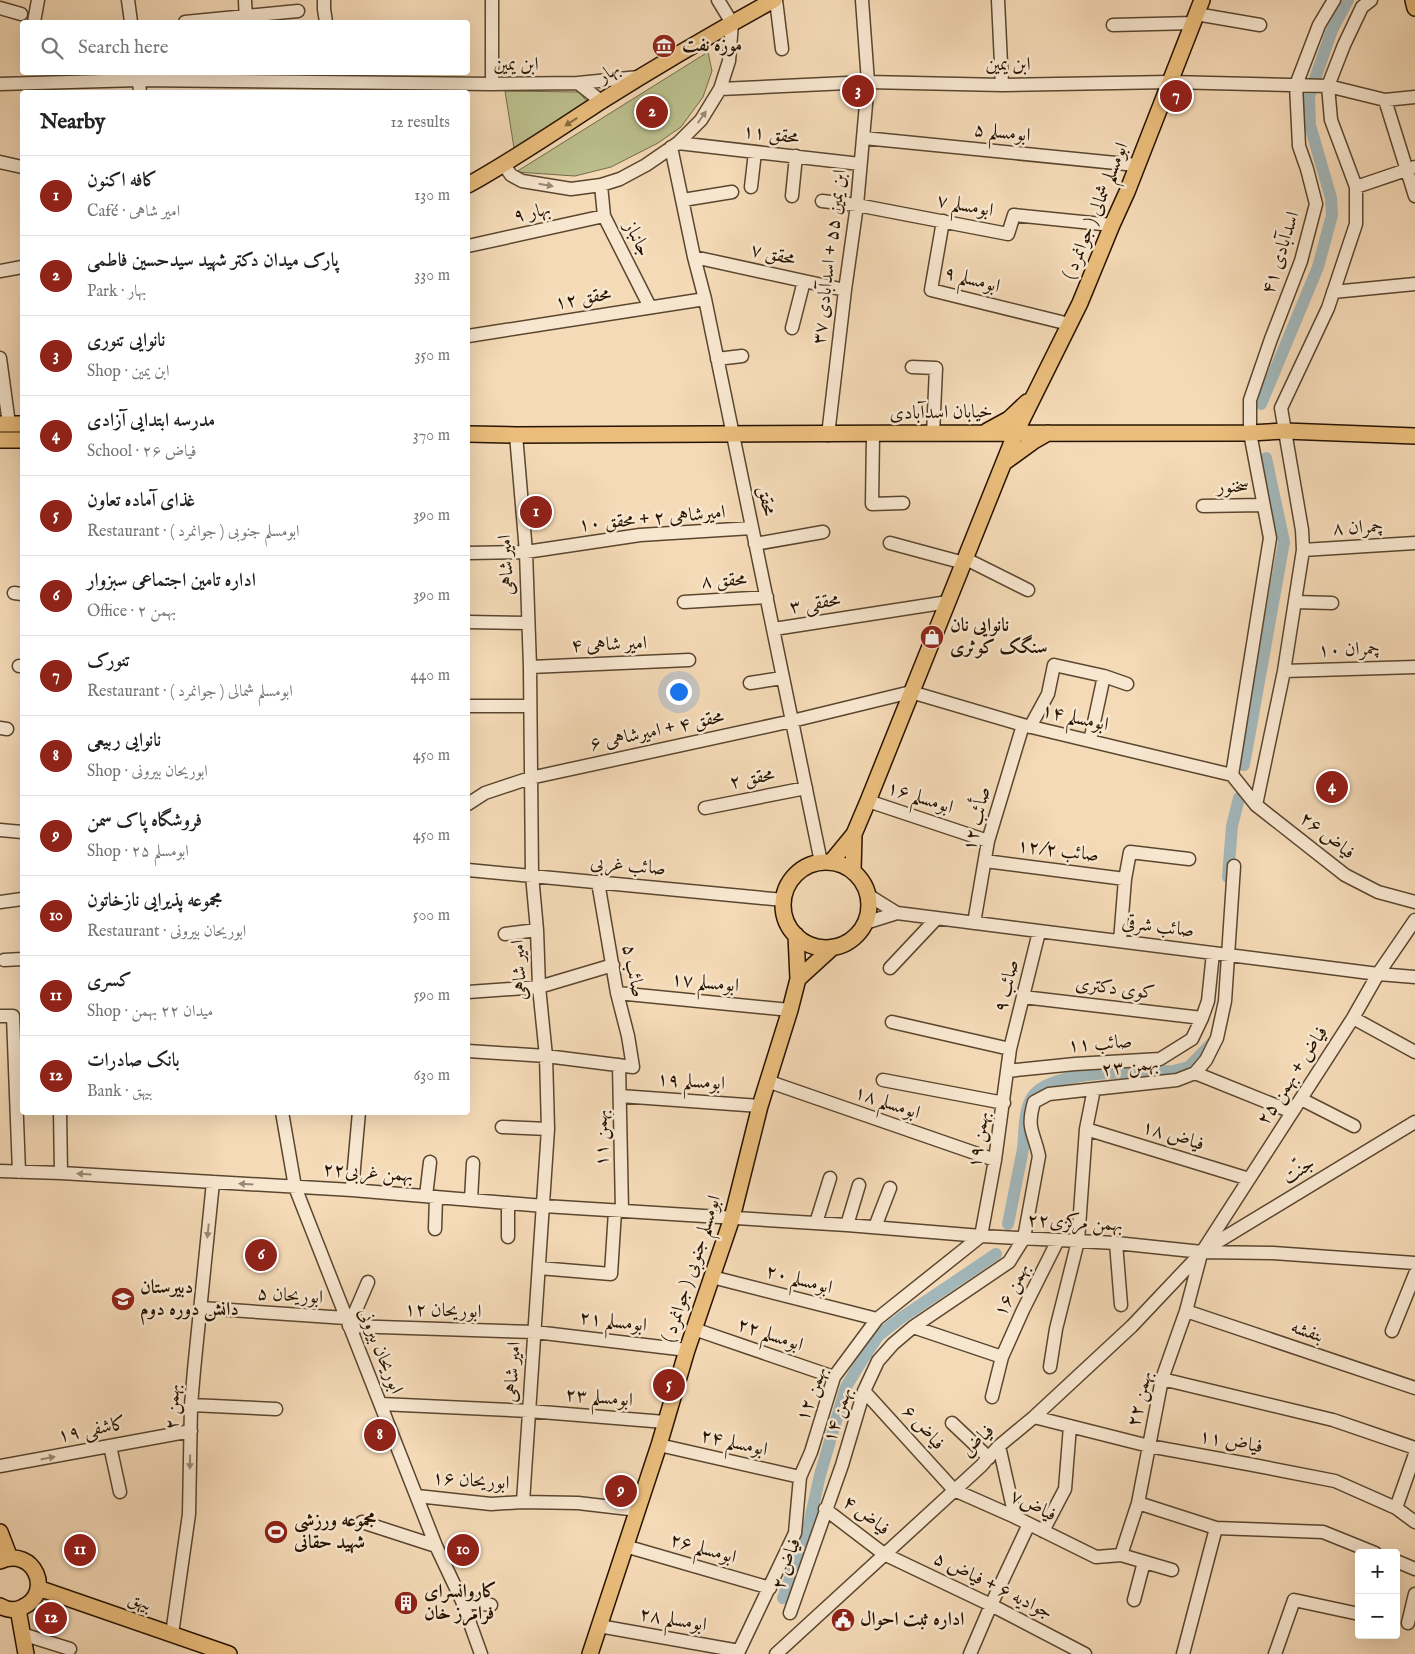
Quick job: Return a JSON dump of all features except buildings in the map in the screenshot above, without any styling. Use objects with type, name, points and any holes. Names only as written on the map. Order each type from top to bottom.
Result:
[{"type":"main road","name":"بهار","points":[[470,183],[504,165],[642,77],[732,23],[775,0]]},
{"type":"main road","name":"ابومسلم شمالی ( جوانمرد )","points":[[854,834],[1016,432],[1080,303],[1121,207],[1202,0]]},
{"type":"main road","points":[[1413,0],[1415,8]]},
{"type":"main road","points":[[984,433],[1009,419],[1035,394]]},
{"type":"main road","name":"خیابان اسدآبادی","points":[[470,434],[873,435],[1016,432],[1250,433],[1285,431],[1415,436]]},
{"type":"main road","points":[[1004,463],[1034,440],[1050,432]]},
{"type":"main road","points":[[0,440],[20,440]]},
{"type":"main road","points":[[826,862],[854,834]]},
{"type":"main road","points":[[853,871],[854,834]]},
{"type":"main road","points":[[826,862],[842,865],[853,871],[862,882],[868,895],[869,909],[865,923],[858,934],[846,943],[833,947],[813,945],[796,935],[788,925],[784,913],[784,900],[792,879],[810,865],[826,862]]},
{"type":"main road","name":"ابومسلم جنوبی ( جوانمرد )","points":[[590,1654],[659,1445],[687,1350],[732,1218],[760,1106],[798,979],[796,935]]},
{"type":"main road","points":[[798,979],[833,947]]},
{"type":"main road","points":[[0,1532],[5,1560],[23,1560],[30,1564],[36,1571],[38,1580],[38,1588],[31,1602],[18,1609],[11,1610],[0,1606]]},
{"type":"main road","name":"بیهق","points":[[38,1588],[172,1634],[208,1650],[229,1654]]},
{"type":"main road","points":[[18,1609],[26,1654]]},
{"type":"street","points":[[34,20],[38,0]]},
{"type":"street","points":[[128,0],[131,20]]},
{"type":"street","points":[[245,0],[246,19]]},
{"type":"street","points":[[324,0],[326,20]]},
{"type":"street","points":[[492,0],[492,84]]},
{"type":"street","points":[[504,165],[511,175],[522,181],[571,189],[601,185],[620,179],[646,165],[674,145],[701,120],[720,89],[729,62],[732,23],[718,0]]},
{"type":"street","points":[[775,0],[782,49]]},
{"type":"street","name":"ابن یمین ۵۵ + اسدآبادی ۳۷","points":[[828,435],[864,138],[868,82],[862,0]]},
{"type":"street","points":[[998,0],[1002,85]]},
{"type":"street","name":"اسدآبادی ۴۱","points":[[1232,775],[1270,538],[1250,433],[1250,400],[1301,262],[1316,204],[1299,146],[1296,85],[1319,24],[1334,0]]},
{"type":"street","points":[[1256,805],[1284,671],[1303,550],[1302,530],[1281,408],[1328,308],[1356,224],[1356,187],[1331,120],[1328,86],[1362,7],[1371,0]]},
{"type":"street","points":[[0,8],[21,14]]},
{"type":"street","points":[[226,20],[246,19],[298,10]]},
{"type":"street","points":[[1113,25],[1195,18],[1260,24]]},
{"type":"street","name":"ابن یمین","points":[[0,84],[26,78],[212,87],[338,77],[360,87],[578,83],[642,77]]},
{"type":"street","name":"ابن یمین","points":[[720,89],[868,82],[1002,85],[1169,82],[1328,86]]},
{"type":"street","points":[[578,83],[602,102]]},
{"type":"street","points":[[1328,86],[1385,100],[1415,97]]},
{"type":"street","points":[[1385,100],[1411,168],[1415,196]]},
{"type":"street","name":"ابومسلم ۵","points":[[864,138],[1136,165]]},
{"type":"street","name":"محقق ۱۱","points":[[674,145],[860,164]]},
{"type":"street","name":"محقق","points":[[674,145],[694,256],[705,298],[774,630],[782,678],[806,788],[826,862]]},
{"type":"street","points":[[751,187],[755,152]]},
{"type":"street","points":[[792,196],[796,156]]},
{"type":"street","points":[[0,162],[20,167]]},
{"type":"street","points":[[1356,187],[1411,168]]},
{"type":"street","name":"جانباز","points":[[601,185],[604,216],[650,307]]},
{"type":"street","points":[[683,200],[732,192]]},
{"type":"street","name":"ابومسلم ۷","points":[[822,201],[857,205],[1008,234],[1014,215],[1112,225]]},
{"type":"street","name":"بهار ۹","points":[[470,246],[604,216]]},
{"type":"street","name":"ابومسلم ۹","points":[[943,221],[931,290],[1069,324]]},
{"type":"street","name":"محقق ۷","points":[[694,256],[845,290]]},
{"type":"street","points":[[0,271],[20,267]]},
{"type":"street","points":[[792,328],[804,281]]},
{"type":"street","points":[[1333,292],[1415,284]]},
{"type":"street","name":"محقق ۱۲","points":[[470,336],[705,298]]},
{"type":"street","points":[[717,359],[742,356]]},
{"type":"street","points":[[0,358],[11,424]]},
{"type":"street","points":[[912,367],[936,368],[933,434]]},
{"type":"street","name":"امیر شاهی","points":[[516,435],[526,552],[530,667],[532,875],[537,930],[539,987],[546,1056],[548,1129],[523,1502]]},
{"type":"street","points":[[873,435],[872,504],[903,502]]},
{"type":"street","name":"سخنور","points":[[1203,506],[1263,505]]},
{"type":"street","name":"امیرشاهی ۲ + محقق ۱۰","points":[[470,553],[526,552],[640,535],[752,528]]},
{"type":"street","points":[[755,544],[823,532]]},
{"type":"street","points":[[890,543],[965,561],[1028,590]]},
{"type":"street","name":"چمران ۸","points":[[1303,550],[1415,543]]},
{"type":"street","name":"محقق ۸","points":[[684,602],[766,597]]},
{"type":"street","name":"محققی ۳","points":[[774,630],[948,602]]},
{"type":"street","points":[[1295,602],[1332,603]]},
{"type":"street","points":[[470,622],[528,623]]},
{"type":"street","name":"امیر شاهی ۴","points":[[530,667],[689,660]]},
{"type":"street","name":"صأئب ۱۲","points":[[974,923],[988,841],[1026,726],[1048,694],[1054,665],[1104,676]]},
{"type":"street","name":"چمران ۱۰","points":[[1284,671],[1415,667]]},
{"type":"street","points":[[1090,741],[1104,676],[1127,684]]},
{"type":"street","points":[[750,683],[782,678]]},
{"type":"street","name":"ابومسلم ۱۴","points":[[910,692],[1026,726],[1232,775]]},
{"type":"street","name":"محقق ۴ + امیرشاهی ۶","points":[[470,803],[485,793],[530,778],[792,721],[910,692]]},
{"type":"street","points":[[470,706],[529,706]]},
{"type":"street","name":"فیاض ۲۶","points":[[1232,775],[1256,805],[1345,875],[1378,892],[1415,902]]},
{"type":"street","name":"محقق ۲","points":[[705,808],[806,788]]},
{"type":"street","name":"ابومسلم ۱۶","points":[[868,801],[988,841]]},
{"type":"street","points":[[0,830],[20,832]]},
{"type":"street","points":[[1120,941],[1125,879],[1130,852],[1189,859]]},
{"type":"street","name":"صائب ۱۲/۲","points":[[985,861],[1125,879]]},
{"type":"street","points":[[1234,866],[1225,1001],[1222,1020],[1217,1038],[1206,1060],[1195,1073],[1292,1112]]},
{"type":"street","name":"صائب غربی","points":[[470,870],[784,900]]},
{"type":"street","name":"صائب ۵","points":[[598,882],[617,992],[633,1067],[619,1065]]},
{"type":"street","points":[[868,895],[897,913]]},
{"type":"street","points":[[0,902],[20,899]]},
{"type":"street","points":[[865,923],[897,913]]},
{"type":"street","name":"صائب شرقی","points":[[897,913],[1378,974],[1415,977]]},
{"type":"street","points":[[890,968],[937,918]]},
{"type":"street","name":"فیاض + بهمن ۲۵","points":[[1202,1252],[1353,1018],[1378,974],[1415,920]]},
{"type":"street","points":[[505,934],[537,930]]},
{"type":"street","name":"صائب ۹","points":[[1010,1049],[1039,932]]},
{"type":"street","name":"صائب ۱۱","points":[[1007,1071],[1075,1064],[1160,1059],[1192,1039],[1208,1001],[1213,953]]},
{"type":"street","points":[[4,960],[20,959]]},
{"type":"street","points":[[470,992],[539,987],[613,965]]},
{"type":"street","name":"ابومسلم ۱۷","points":[[617,992],[790,1010]]},
{"type":"street","name":"کوی دکتری","points":[[1023,997],[1202,1018]]},
{"type":"street","points":[[0,1016],[13,1016],[19,1172]]},
{"type":"street","points":[[1353,1018],[1415,1052]]},
{"type":"street","points":[[892,1022],[1010,1049]]},
{"type":"street","name":"بهمن ۱۹","points":[[981,1236],[1004,1103],[1010,1049]]},
{"type":"street","points":[[470,1051],[546,1056],[619,1065]]},
{"type":"street","name":"بهمن ۱۱","points":[[539,1268],[611,1274],[618,1211],[619,1065]]},
{"type":"street","name":"بهمن ۲۳","points":[[1050,1368],[1056,1329],[1078,1241],[1086,1129],[1094,1090],[1177,1080],[1195,1073]]},
{"type":"street","points":[[882,1080],[1004,1103]]},
{"type":"street","name":"ابومسلم ۱۸","points":[[767,1081],[995,1160]]},
{"type":"street","points":[[1024,1238],[1039,1156],[1037,1146],[1030,1132],[1030,1117],[1034,1102],[1049,1094],[1094,1090]]},
{"type":"street","name":"ابومسلم ۱۹","points":[[620,1096],[760,1106]]},
{"type":"street","points":[[1301,1098],[1354,1126]]},
{"type":"street","points":[[60,1115],[61,1173]]},
{"type":"street","name":"ابوریحان بیرونی","points":[[283,1115],[295,1187],[436,1546],[462,1601],[481,1654]]},
{"type":"street","points":[[352,1190],[359,1115]]},
{"type":"street","name":"جنّت","points":[[1202,1252],[1415,1122]]},
{"type":"street","points":[[502,1127],[548,1129]]},
{"type":"street","name":"فیاض ۱۸","points":[[1086,1129],[1249,1179]]},
{"type":"street","points":[[430,1162],[431,1196],[435,1229]]},
{"type":"street","points":[[471,1200],[474,1162]]},
{"type":"street","name":"۲۲بهمن غربی","points":[[0,1171],[352,1190],[544,1206],[732,1218]]},
{"type":"street","points":[[816,1223],[830,1178]]},
{"type":"street","name":"بهمن ۲","points":[[172,1634],[189,1514],[191,1404],[213,1182]]},
{"type":"street","points":[[847,1225],[859,1185]]},
{"type":"street","points":[[875,1227],[890,1188]]},
{"type":"street","points":[[508,1203],[508,1237]]},
{"type":"street","name":"۲۲بهمن مرکزی","points":[[732,1218],[1078,1241],[1202,1252],[1273,1253],[1415,1263]]},
{"type":"street","name":"بهمن ۱۲","points":[[739,1651],[795,1534],[800,1477],[811,1452],[834,1377],[877,1320],[981,1236]]},
{"type":"street","name":"بهمن ۱۴","points":[[820,1528],[825,1509],[842,1465],[864,1391],[878,1361],[913,1327],[1009,1262],[1024,1238]]},
{"type":"street","name":"بهمن ۱۶","points":[[992,1397],[1002,1357],[1058,1240]]},
{"type":"street","points":[[1116,1244],[1121,1306]]},
{"type":"street","name":"بهمن ۲۲","points":[[1121,1555],[1138,1503],[1162,1379],[1186,1311],[1202,1252]]},
{"type":"street","name":"فیاض","points":[[779,1654],[989,1458],[999,1446],[1034,1417],[1132,1326],[1202,1252]]},
{"type":"street","points":[[1392,1331],[1415,1274]]},
{"type":"street","name":"ابومسلم ۲۰","points":[[712,1277],[877,1320]]},
{"type":"street","points":[[348,1322],[368,1282]]},
{"type":"street","name":"ابوریحان ۵","points":[[201,1308],[348,1322]]},
{"type":"street","name":"بنفشه","points":[[1186,1311],[1415,1388]]},
{"type":"street","name":"ابوریحان ۱۲","points":[[348,1322],[535,1332]]},
{"type":"street","points":[[913,1327],[1002,1357]]},
{"type":"street","name":"ابومسلم ۲۲","points":[[694,1329],[834,1377]]},
{"type":"street","name":"ابومسلم ۲۱","points":[[535,1332],[687,1350]]},
{"type":"street","points":[[1162,1379],[1333,1420],[1415,1448]]},
{"type":"street","name":"فیاض ۶","points":[[864,1391],[954,1490]]},
{"type":"street","points":[[191,1404],[276,1408]]},
{"type":"street","name":"ابومسلم ۲۳","points":[[381,1404],[529,1411],[666,1422]]},
{"type":"street","name":"فیاض ۱۱","points":[[1034,1417],[1149,1446],[1334,1481],[1396,1508],[1415,1522]]},
{"type":"street","points":[[952,1422],[989,1458]]},
{"type":"street","points":[[1043,1531],[1065,1489],[1070,1426]]},
{"type":"street","name":"کاشفی ۱۹","points":[[0,1466],[191,1431]]},
{"type":"street","name":"ابومسلم ۲۴","points":[[659,1445],[800,1477]]},
{"type":"street","points":[[110,1446],[120,1492]]},
{"type":"street","points":[[999,1446],[1015,1517]]},
{"type":"street","points":[[1396,1508],[1415,1454]]},
{"type":"street","name":"فیاض۷","points":[[954,1490],[1015,1517],[1096,1557],[1121,1555]]},
{"type":"street","name":"ابوریحان ۱۶","points":[[417,1496],[491,1504],[523,1502],[578,1504],[638,1510]]},
{"type":"street","points":[[1138,1503],[1216,1528],[1323,1532],[1365,1549]]},
{"type":"street","name":"فیاض ۴","points":[[825,1509],[884,1554]]},
{"type":"street","points":[[362,1522],[436,1546]]},
{"type":"street","points":[[970,1654],[990,1604],[1029,1524]]},
{"type":"street","name":"فیاض ۲","points":[[790,1613],[820,1528]]},
{"type":"street","points":[[1183,1654],[1216,1528]]},
{"type":"street","name":"ابومسلم ۲۶","points":[[626,1546],[770,1588]]},
{"type":"street","name":"جوادیه ۶ + فیاض ۵","points":[[884,1554],[990,1604],[1085,1654]]},
{"type":"street","points":[[1121,1555],[1172,1570]]},
{"type":"street","points":[[1134,1600],[1144,1562]]},
{"type":"street","points":[[1400,1563],[1415,1569]]},
{"type":"street","points":[[1407,1623],[1415,1594]]},
{"type":"street","points":[[1275,1654],[1294,1600],[1355,1613]]},
{"type":"street","points":[[462,1601],[491,1605]]},
{"type":"street","name":"ابومسلم ۲۸","points":[[599,1626],[739,1651]]},
{"type":"street","points":[[22,1634],[70,1649]]},
{"type":"green space","points":[[708,52],[712,71],[703,97],[681,127],[658,143],[611,167],[575,176],[516,172]]},
{"type":"green space","points":[[505,91],[579,92],[588,103],[529,148],[528,139],[514,148]]},
{"type":"waterway","points":[[1261,404],[1318,267],[1332,215],[1331,198],[1310,125],[1309,96],[1332,30],[1348,0]]},
{"type":"waterway","points":[[1244,765],[1284,542],[1266,458]]},
{"type":"waterway","points":[[1228,877],[1232,826],[1239,798]]},
{"type":"waterway","points":[[1008,1224],[1023,1149],[1026,1115],[1033,1096],[1043,1087],[1077,1076],[1120,1072],[1173,1071],[1189,1067],[1213,1042]]},
{"type":"waterway","points":[[783,1598],[808,1529],[820,1475],[846,1387],[861,1362],[878,1336],[901,1318],[996,1254]]},
{"type":"place","name":"موزه نفت","points":[[664,46]]},
{"type":"place","name":"نانوایی تنوری","points":[[858,91]]},
{"type":"place","name":"تنورک","points":[[1176,96]]},
{"type":"place","name":"پارک میدان دکتر شهید سیدحسین فاطمی","points":[[652,112]]},
{"type":"place","name":"کافه اکنون","points":[[536,512]]},
{"type":"place","name":"نانوایی نان سنگک کوثری","points":[[932,637]]},
{"type":"place","name":"مدرسه ابتدایی آزادی","points":[[1332,787]]},
{"type":"place","name":"اداره تامین اجتماعی سبزوار","points":[[261,1255]]},
{"type":"place","name":"دبیرستان دانش دوره دوم","points":[[123,1299]]},
{"type":"place","name":"غذای آماده تعاون","points":[[669,1385]]},
{"type":"place","name":"نانوایی ربیعی","points":[[380,1435]]},
{"type":"place","name":"فروشگاه پاک سمن","points":[[621,1491]]},
{"type":"place","name":"مجموعه ورزشی شهید حقانی","points":[[276,1532]]},
{"type":"place","name":"کسری","points":[[80,1550]]},
{"type":"place","name":"مجموعه پذیرایی نازخاتون","points":[[463,1550]]},
{"type":"place","name":"کاروانسرای فرامرز خان","points":[[406,1603]]},
{"type":"place","name":"بانک صادرات","points":[[51,1618]]},
{"type":"place","name":"اداره ثبت احوال","points":[[843,1620]]}]
